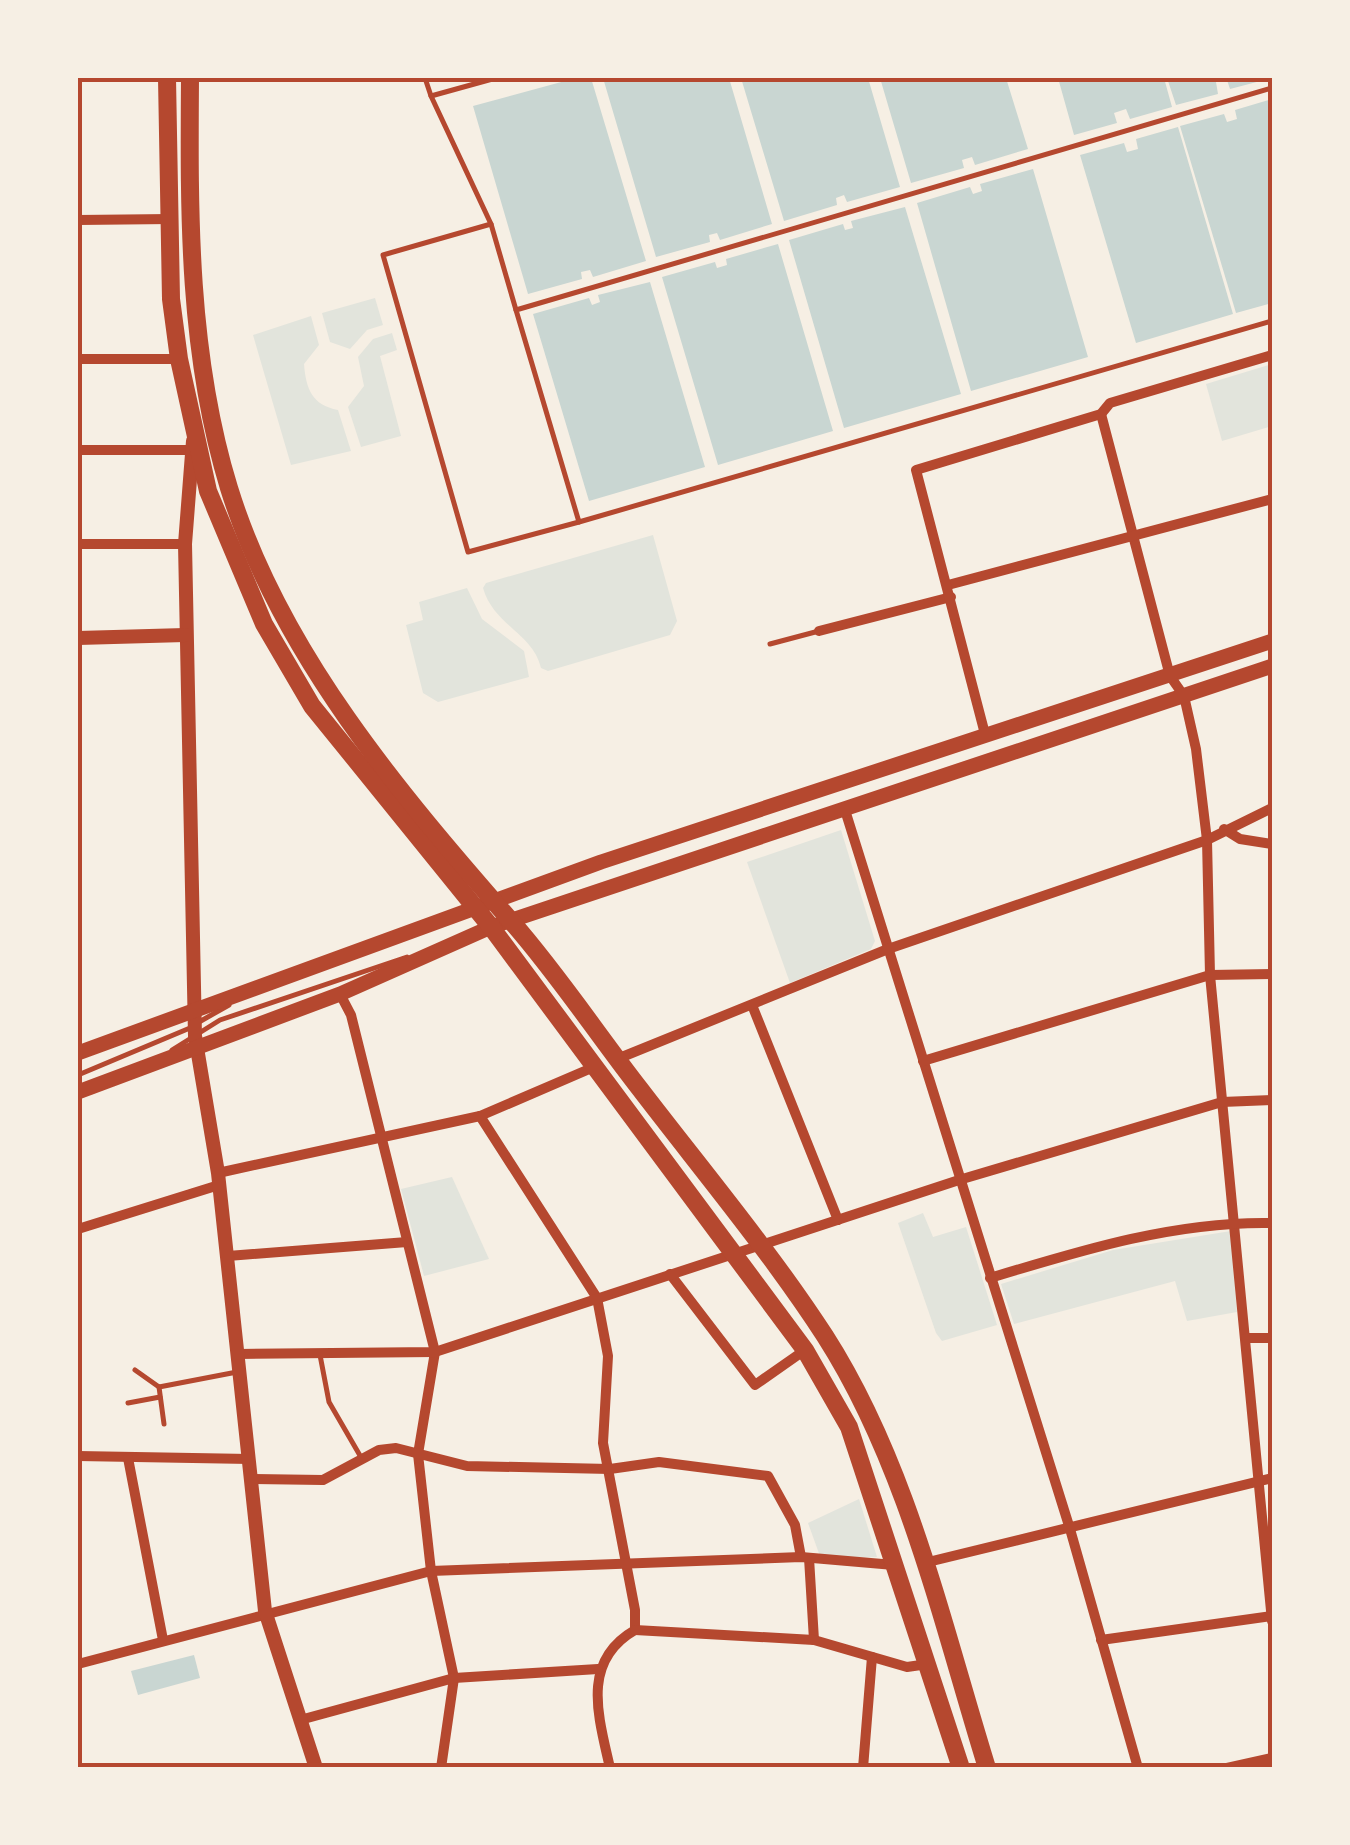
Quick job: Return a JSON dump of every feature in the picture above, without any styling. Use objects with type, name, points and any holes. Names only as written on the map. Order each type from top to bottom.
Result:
[{"type":"main road","points":[[167,78],[170,299],[178,359],[193,441],[231,551],[312,706],[483,905],[511,921],[826,1338],[876,1428],[987,1768]]},
{"type":"main road","points":[[190,78],[188,218],[203,378],[230,490],[288,624],[364,742],[483,905],[490,927],[735,1252],[804,1350],[849,1427],[961,1768]]},
{"type":"main road","points":[[78,1092],[153,1062],[265,983],[984,734],[1272,641]]},
{"type":"main road","points":[[82,1049],[196,1029],[340,994],[490,927],[1272,666]]},
{"type":"street","points":[[78,220],[188,218]]},
{"type":"street","points":[[984,734],[916,470],[1101,414],[1110,403],[1272,356]]},
{"type":"street","points":[[78,359],[178,359]]},
{"type":"street","points":[[1101,414],[1170,676],[1184,696],[1207,840],[1210,975],[1237,1222],[1272,1617],[1101,1640]]},
{"type":"street","points":[[78,450],[193,441],[214,422]]},
{"type":"street","points":[[193,441],[185,544],[196,1029],[228,1256],[266,1611],[316,1768]]},
{"type":"street","points":[[819,632],[1272,499]]},
{"type":"street","points":[[78,544],[185,544]]},
{"type":"street","points":[[78,638],[186,635]]},
{"type":"street","points":[[616,1059],[888,949],[1207,840],[1272,808]]},
{"type":"street","points":[[845,810],[1070,1529],[1138,1768]]},
{"type":"street","points":[[1224,829],[1240,839],[1272,844]]},
{"type":"street","points":[[923,1060],[1210,975],[1272,974]]},
{"type":"street","points":[[340,994],[350,1015],[435,1352],[418,1454],[431,1571],[454,1678],[441,1768]]},
{"type":"street","points":[[752,1005],[838,1220]]},
{"type":"street","points":[[78,1229],[218,1179],[379,1137],[480,1116],[594,1068]]},
{"type":"street","points":[[238,1354],[435,1352],[959,1180],[1222,1102],[1272,1100]]},
{"type":"street","points":[[480,1116],[597,1298],[608,1356],[603,1443],[628,1566],[635,1630]]},
{"type":"street","points":[[990,1278],[1109,1242],[1237,1222],[1272,1223]]},
{"type":"street","points":[[228,1256],[407,1242]]},
{"type":"street","points":[[670,1274],[755,1385],[804,1350]]},
{"type":"street","points":[[1246,1338],[1272,1338]]},
{"type":"street","points":[[253,1479],[324,1480],[364,1462],[379,1450],[396,1448],[467,1466],[610,1469],[659,1462],[768,1476],[795,1525],[805,1558],[814,1640]]},
{"type":"street","points":[[78,1456],[250,1459]]},
{"type":"street","points":[[128,1458],[163,1640]]},
{"type":"street","points":[[923,1563],[1272,1478]]},
{"type":"street","points":[[78,1664],[266,1611],[431,1571],[805,1558],[895,1565]]},
{"type":"street","points":[[610,1768],[602,1731],[598,1669],[613,1643],[635,1630],[814,1640],[908,1667],[928,1664]]},
{"type":"street","points":[[863,1768],[872,1657]]},
{"type":"street","points":[[300,1720],[454,1678],[598,1669]]},
{"type":"street","points":[[1226,1768],[1272,1758]]},
{"type":"lane","points":[[426,78],[491,224],[579,522]]},
{"type":"lane","points":[[432,96],[496,78]]},
{"type":"lane","points":[[516,310],[1272,88]]},
{"type":"lane","points":[[491,224],[383,255],[468,552],[1272,321]]},
{"type":"lane","points":[[770,644],[819,632]]},
{"type":"lane","points":[[78,1074],[304,988],[452,942]]},
{"type":"lane","points":[[320,1353],[329,1402],[364,1462]]},
{"type":"lane","points":[[135,1370],[159,1387],[240,1371]]},
{"type":"lane","points":[[159,1387],[164,1424]]},
{"type":"lane","points":[[128,1403],[160,1397]]},
{"type":"shaded area","points":[[576,78],[591,78],[646,261],[593,277],[590,270],[581,272],[582,279],[528,294],[473,106]]},
{"type":"shaded area","points":[[603,78],[729,78],[772,224],[720,240],[717,233],[709,235],[710,242],[656,257]]},
{"type":"shaded area","points":[[741,78],[868,78],[900,187],[847,202],[844,195],[836,198],[837,205],[784,221]]},
{"type":"shaded area","points":[[880,78],[1006,78],[1028,149],[975,165],[972,157],[962,160],[964,168],[911,183]]},
{"type":"shaded area","points":[[1058,78],[1164,78],[1172,107],[1130,119],[1126,109],[1114,113],[1117,123],[1074,135]]},
{"type":"shaded area","points":[[1167,78],[1272,78],[1230,89],[1227,80],[1216,82],[1218,94],[1176,105]]},
{"type":"shaded area","points":[[1272,99],[1272,303],[1236,313],[1180,126],[1224,114],[1227,122],[1237,119],[1235,110]]},
{"type":"shaded area","points":[[1178,127],[1233,314],[1136,343],[1080,155],[1124,143],[1127,152],[1138,149],[1136,139]]},
{"type":"shaded area","points":[[1033,169],[1088,357],[971,391],[917,203],[970,187],[973,194],[982,191],[980,184]]},
{"type":"shaded area","points":[[905,207],[961,394],[844,428],[789,240],[843,224],[845,230],[853,228],[851,221]]},
{"type":"shaded area","points":[[778,244],[833,431],[718,465],[662,277],[715,262],[717,268],[727,265],[726,259]]},
{"type":"shaded area","points":[[650,282],[705,467],[589,501],[533,314],[589,298],[592,305],[600,302],[598,295]]},
{"type":"shaded area","points":[[375,298],[383,325],[367,330],[350,349],[330,342],[322,313]]},
{"type":"shaded area","points":[[311,316],[319,345],[304,364],[306,381],[316,400],[338,410],[351,451],[291,465],[253,335]]},
{"type":"shaded area","points":[[392,333],[397,350],[380,356],[401,436],[361,447],[348,407],[364,386],[358,357],[373,339]]},
{"type":"shaded area","points":[[1272,364],[1272,426],[1222,441],[1206,384]]},
{"type":"shaded area","points":[[653,535],[677,621],[670,635],[548,671],[541,668],[530,646],[496,612],[483,588],[486,583]]},
{"type":"shaded area","points":[[467,588],[482,619],[524,651],[529,677],[438,702],[423,693],[406,625],[423,620],[419,602]]},
{"type":"shaded area","points":[[841,830],[875,941],[871,949],[790,983],[747,862]]},
{"type":"shaded area","points":[[452,1177],[489,1259],[424,1276],[401,1189]]},
{"type":"shaded area","points":[[923,1213],[933,1237],[966,1227],[997,1325],[942,1341],[936,1333],[898,1223]]},
{"type":"shaded area","points":[[1231,1231],[1237,1312],[1187,1321],[1175,1281],[1014,1324],[1001,1284],[1113,1250]]},
{"type":"shaded area","points":[[859,1499],[877,1557],[821,1559],[808,1523]]},
{"type":"shaded area","points":[[194,1655],[200,1678],[138,1695],[131,1671]]}]
